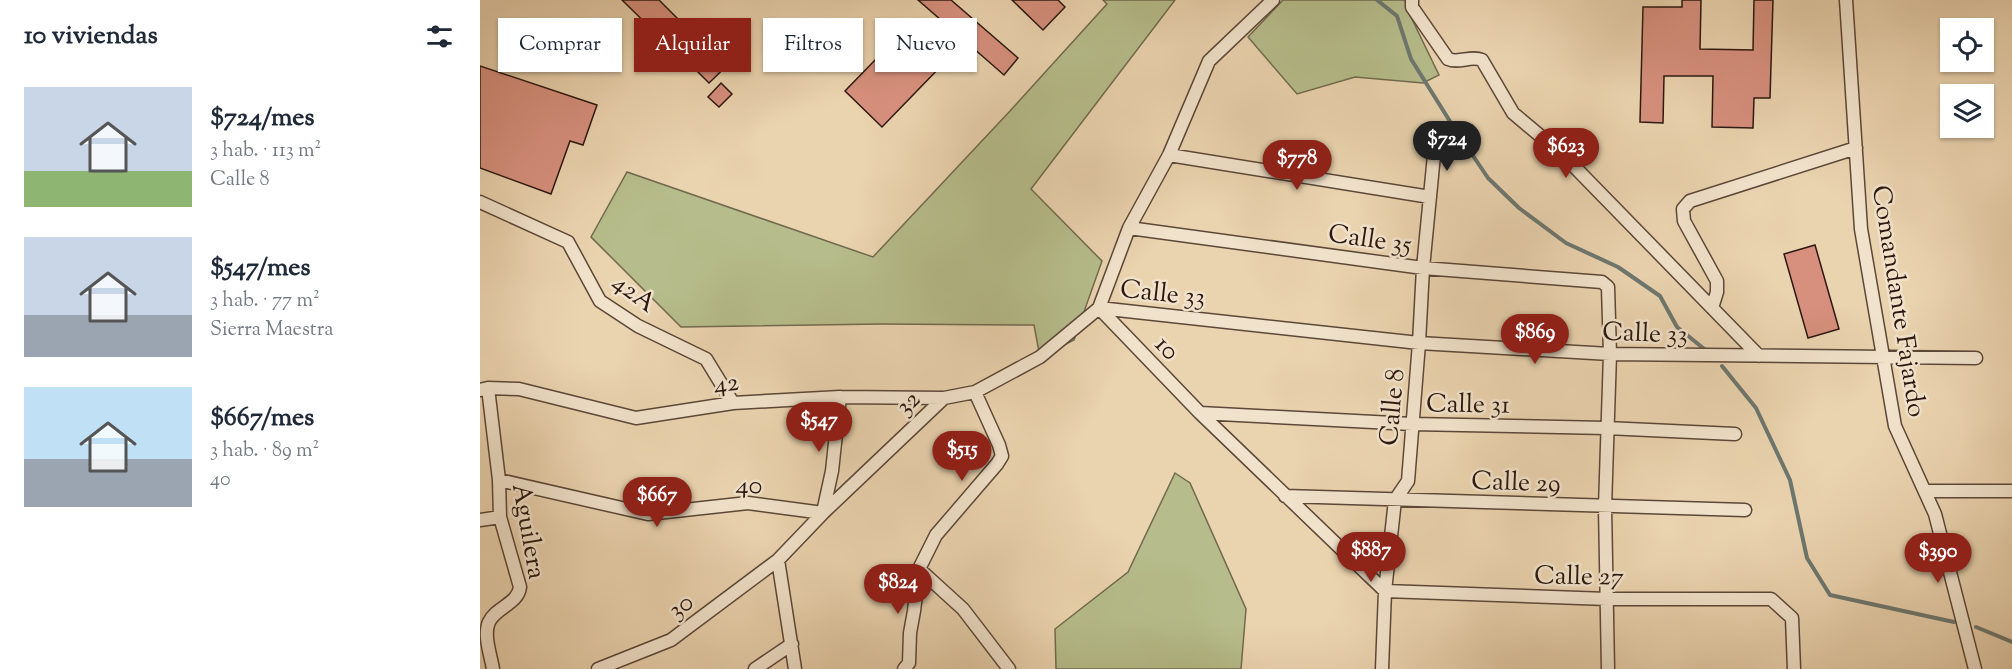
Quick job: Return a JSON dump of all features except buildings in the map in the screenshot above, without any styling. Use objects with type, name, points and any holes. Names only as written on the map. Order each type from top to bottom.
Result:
[{"type":"street","points":[[1099,308],[1129,228],[1169,155],[1209,61],[1273,0]]},
{"type":"street","points":[[1412,0],[1412,6],[1448,59],[1454,61],[1477,58],[1482,60],[1513,113],[1563,155],[1759,356]]},
{"type":"street","name":"Comandante Fajardo","points":[[1846,0],[1861,229],[1895,426],[1935,514],[1975,669]]},
{"type":"street","name":"Calle 8","points":[[1382,669],[1385,591],[1395,500],[1408,481],[1434,145]]},
{"type":"street","points":[[1712,308],[1718,281],[1684,221],[1683,208],[1690,201],[1856,148]]},
{"type":"street","points":[[1169,155],[1430,197]]},
{"type":"street","name":"42A","points":[[480,202],[568,242],[600,301],[639,326],[706,359],[733,403]]},
{"type":"street","name":"Calle 35","points":[[1129,228],[1423,268],[1606,284],[1608,287],[1610,354]]},
{"type":"street","name":"Calle 33","points":[[1099,308],[1419,343],[1610,354],[1976,358]]},
{"type":"street","name":"42","points":[[484,389],[519,389],[636,418],[733,403],[840,397],[944,398],[975,392],[1040,357],[1099,308]]},
{"type":"street","name":"10","points":[[1099,308],[1200,412],[1385,591]]},
{"type":"street","points":[[1608,669],[1605,507],[1610,354]]},
{"type":"street","name":"Aguilera","points":[[484,389],[499,480],[500,517],[520,587],[516,597],[496,612],[489,622],[487,634],[493,669]]},
{"type":"street","points":[[904,669],[909,663],[910,633],[919,569],[936,535],[1002,456],[975,392]]},
{"type":"street","points":[[823,513],[832,471],[840,397]]},
{"type":"street","name":"32","points":[[778,560],[823,513],[944,398]]},
{"type":"street","name":"Calle 31","points":[[1200,412],[1412,424],[1606,428],[1735,434]]},
{"type":"street","name":"40","points":[[499,480],[648,514],[748,503],[823,513]]},
{"type":"street","points":[[1926,491],[2012,491]]},
{"type":"street","name":"Calle 29","points":[[1285,496],[1745,510]]},
{"type":"street","points":[[480,520],[500,517]]},
{"type":"street","points":[[778,560],[795,669]]},
{"type":"street","name":"30","points":[[598,669],[670,640],[778,560]]},
{"type":"street","points":[[919,569],[963,609],[1009,669]]},
{"type":"street","name":"Calle 27","points":[[1385,591],[1607,599],[1771,599],[1792,618],[1794,669]]},
{"type":"street","points":[[755,669],[792,644]]},
{"type":"green space","points":[[1103,0],[1175,0],[1031,189],[1102,261],[1074,340],[1040,357],[1034,325],[882,324],[681,327],[591,237],[627,172],[873,257],[1107,4]]},
{"type":"green space","points":[[1283,0],[1405,0],[1439,75],[1423,83],[1355,77],[1297,94],[1248,37]]},
{"type":"green space","points":[[1175,473],[1190,483],[1246,609],[1241,669],[1056,669],[1055,629],[1128,572]]},
{"type":"waterway","points":[[1377,0],[1397,16],[1411,59],[1488,178],[1519,208],[1566,243],[1618,267],[1660,296],[1677,327],[1708,352]]},
{"type":"waterway","points":[[1722,366],[1756,408],[1790,480],[1807,558],[1830,595],[1954,622]]},
{"type":"waterway","points":[[1976,627],[2012,642]]}]
